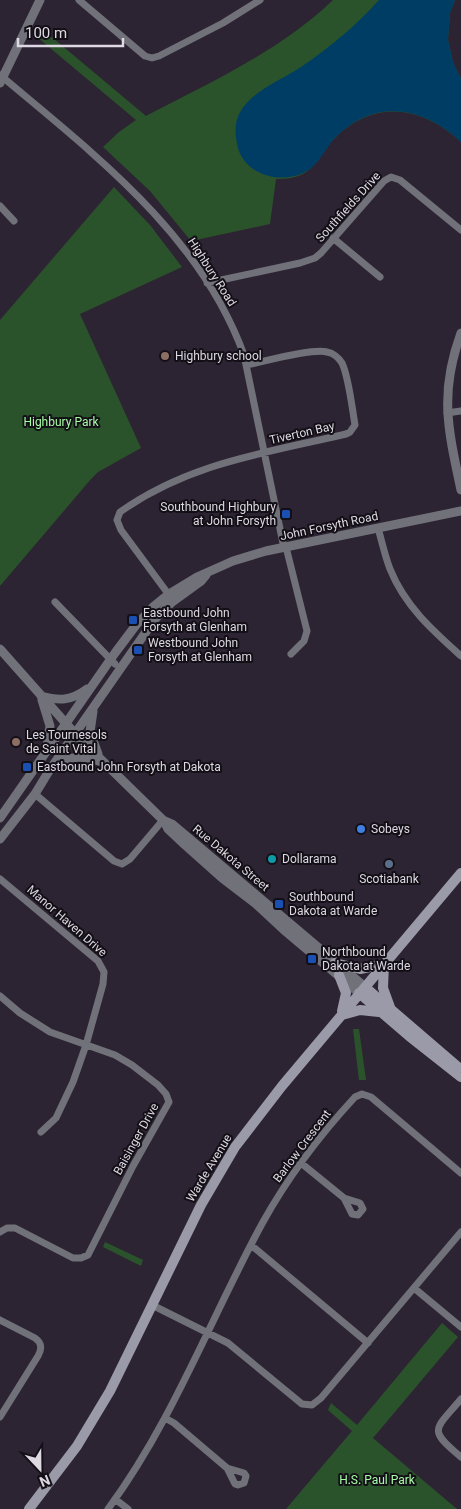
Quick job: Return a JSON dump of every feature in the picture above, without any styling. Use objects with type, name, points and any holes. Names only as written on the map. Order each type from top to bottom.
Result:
[{"type":"main road","name":"Warde Avenue","points":[[29,1509],[64,1464],[110,1392],[201,1205],[235,1147],[282,1086],[461,873]]},
{"type":"main road","points":[[335,964],[360,969],[384,964],[383,988],[391,1011]]},
{"type":"main road","points":[[339,975],[346,993],[342,1015],[360,1010],[380,1012]]},
{"type":"main road","name":"Rue Dakota Street","points":[[362,990],[391,1011],[461,1069]]},
{"type":"main road","name":"Rue Dakota Street","points":[[362,990],[380,1012],[461,1077]]},
{"type":"street","points":[[1,78],[40,0]]},
{"type":"street","points":[[80,0],[145,56],[152,58],[223,23],[260,0]]},
{"type":"street","name":"Highbury Road","points":[[1,78],[98,156],[131,188],[170,231],[207,283],[233,328],[246,365],[285,547],[307,631],[304,641],[291,654]]},
{"type":"street","name":"Southfields Drive","points":[[207,283],[315,258],[384,181],[391,177],[400,180],[461,230]]},
{"type":"street","points":[[0,206],[14,220]]},
{"type":"street","points":[[333,238],[380,277]]},
{"type":"street","points":[[461,332],[451,364],[446,401],[451,446],[461,490]]},
{"type":"street","name":"Tiverton Bay","points":[[246,365],[320,351],[339,358],[344,372],[355,424],[350,432],[264,453]]},
{"type":"street","points":[[447,413],[461,411]]},
{"type":"street","points":[[171,598],[121,530],[117,520],[120,512],[141,498],[179,478],[232,459],[264,453]]},
{"type":"street","name":"John Forsyth Road","points":[[0,818],[92,685],[113,661],[136,625],[153,607],[201,582],[206,574],[233,561],[285,547],[461,512]]},
{"type":"street","points":[[378,528],[389,567],[400,591],[422,619],[461,656]]},
{"type":"street","name":"John Forsyth Road","points":[[0,839],[35,794],[49,770],[171,598]]},
{"type":"street","points":[[56,602],[113,661]]},
{"type":"street","points":[[0,649],[65,723],[164,820],[130,859],[122,864],[114,861],[35,794]]},
{"type":"street","points":[[40,696],[67,700],[92,685]]},
{"type":"street","points":[[40,696],[48,714],[50,726],[44,754]]},
{"type":"street","points":[[94,706],[90,732],[94,745],[104,763]]},
{"type":"street","points":[[49,770],[72,757],[88,758],[104,763]]},
{"type":"street","name":"Rue Dakota Street","points":[[164,820],[172,824],[335,964],[362,990]]},
{"type":"street","name":"Rue Dakota Street","points":[[164,820],[168,829],[185,846],[339,975],[362,990]]},
{"type":"street","name":"Manor Haven Drive","points":[[0,878],[102,966],[104,972],[104,980],[86,1045],[73,1082],[56,1118],[41,1132]]},
{"type":"street","name":"Baisinger Drive","points":[[0,996],[41,1027],[60,1036],[115,1055],[142,1071],[166,1094],[168,1099],[168,1105],[132,1166],[88,1255],[81,1258],[73,1258],[15,1228],[7,1228],[0,1232]]},
{"type":"street","name":"Barlow Crescent","points":[[108,1509],[139,1464],[165,1418],[251,1245],[282,1189],[353,1098],[362,1094],[371,1097],[461,1173]]},
{"type":"street","points":[[301,1163],[344,1198]]},
{"type":"street","points":[[152,1305],[233,1346],[300,1402],[307,1405],[318,1401],[461,1232]]},
{"type":"street","points":[[251,1245],[368,1343]]},
{"type":"street","points":[[414,1288],[461,1327]]},
{"type":"street","points":[[0,1320],[35,1338],[39,1341],[41,1348],[36,1361],[0,1417]]},
{"type":"street","points":[[461,1399],[440,1424],[438,1430],[442,1441],[461,1457]]},
{"type":"street","points":[[165,1418],[174,1423],[227,1468]]},
{"type":"street","points":[[115,1499],[128,1509]]},
{"type":"green space","points":[[333,0],[455,0],[450,13],[448,40],[453,62],[461,79],[461,142],[447,130],[417,115],[385,112],[369,116],[353,123],[338,135],[307,171],[299,176],[276,179],[270,224],[191,241],[150,191],[103,147],[136,120],[37,37],[41,28],[146,116],[220,78],[268,50],[291,35]]},
{"type":"green space","name":"Highbury Park","points":[[114,187],[150,225],[182,267],[80,314],[141,448],[98,472],[0,586],[0,320]]},
{"type":"green space","points":[[353,1029],[359,1029],[366,1080],[359,1080]]},
{"type":"green space","points":[[105,1242],[143,1260],[141,1266],[103,1247]]},
{"type":"green space","name":"H.S. Paul Park","points":[[442,1323],[458,1337],[373,1438],[457,1509],[286,1509],[352,1431],[328,1410],[331,1403],[357,1425]]},
{"type":"water","points":[[379,0],[455,0],[450,13],[448,40],[453,62],[461,79],[461,142],[447,130],[417,115],[385,112],[369,115],[339,134],[318,161],[301,174],[290,177],[268,176],[249,166],[242,158],[236,136],[236,125],[241,110],[264,89],[301,67],[332,44]]},
{"type":"place","name":"Highbury school","points":[[165,356]]},
{"type":"place","name":"Southbound Highbury at John Forsyth","points":[[286,514]]},
{"type":"place","name":"Eastbound John Forsyth at Glenham","points":[[133,620]]},
{"type":"place","name":"Westbound John Forsyth at Glenham","points":[[138,650]]},
{"type":"place","name":"Les Tournesols de Saint Vital","points":[[16,742]]},
{"type":"place","name":"Eastbound John Forsyth at Dakota","points":[[27,767]]},
{"type":"place","name":"Sobeys","points":[[361,829]]},
{"type":"place","name":"Dollarama","points":[[272,859]]},
{"type":"place","name":"Scotiabank","points":[[389,864]]},
{"type":"place","name":"Southbound Dakota at Warde","points":[[279,904]]},
{"type":"place","name":"Northbound Dakota at Warde","points":[[312,959]]}]
